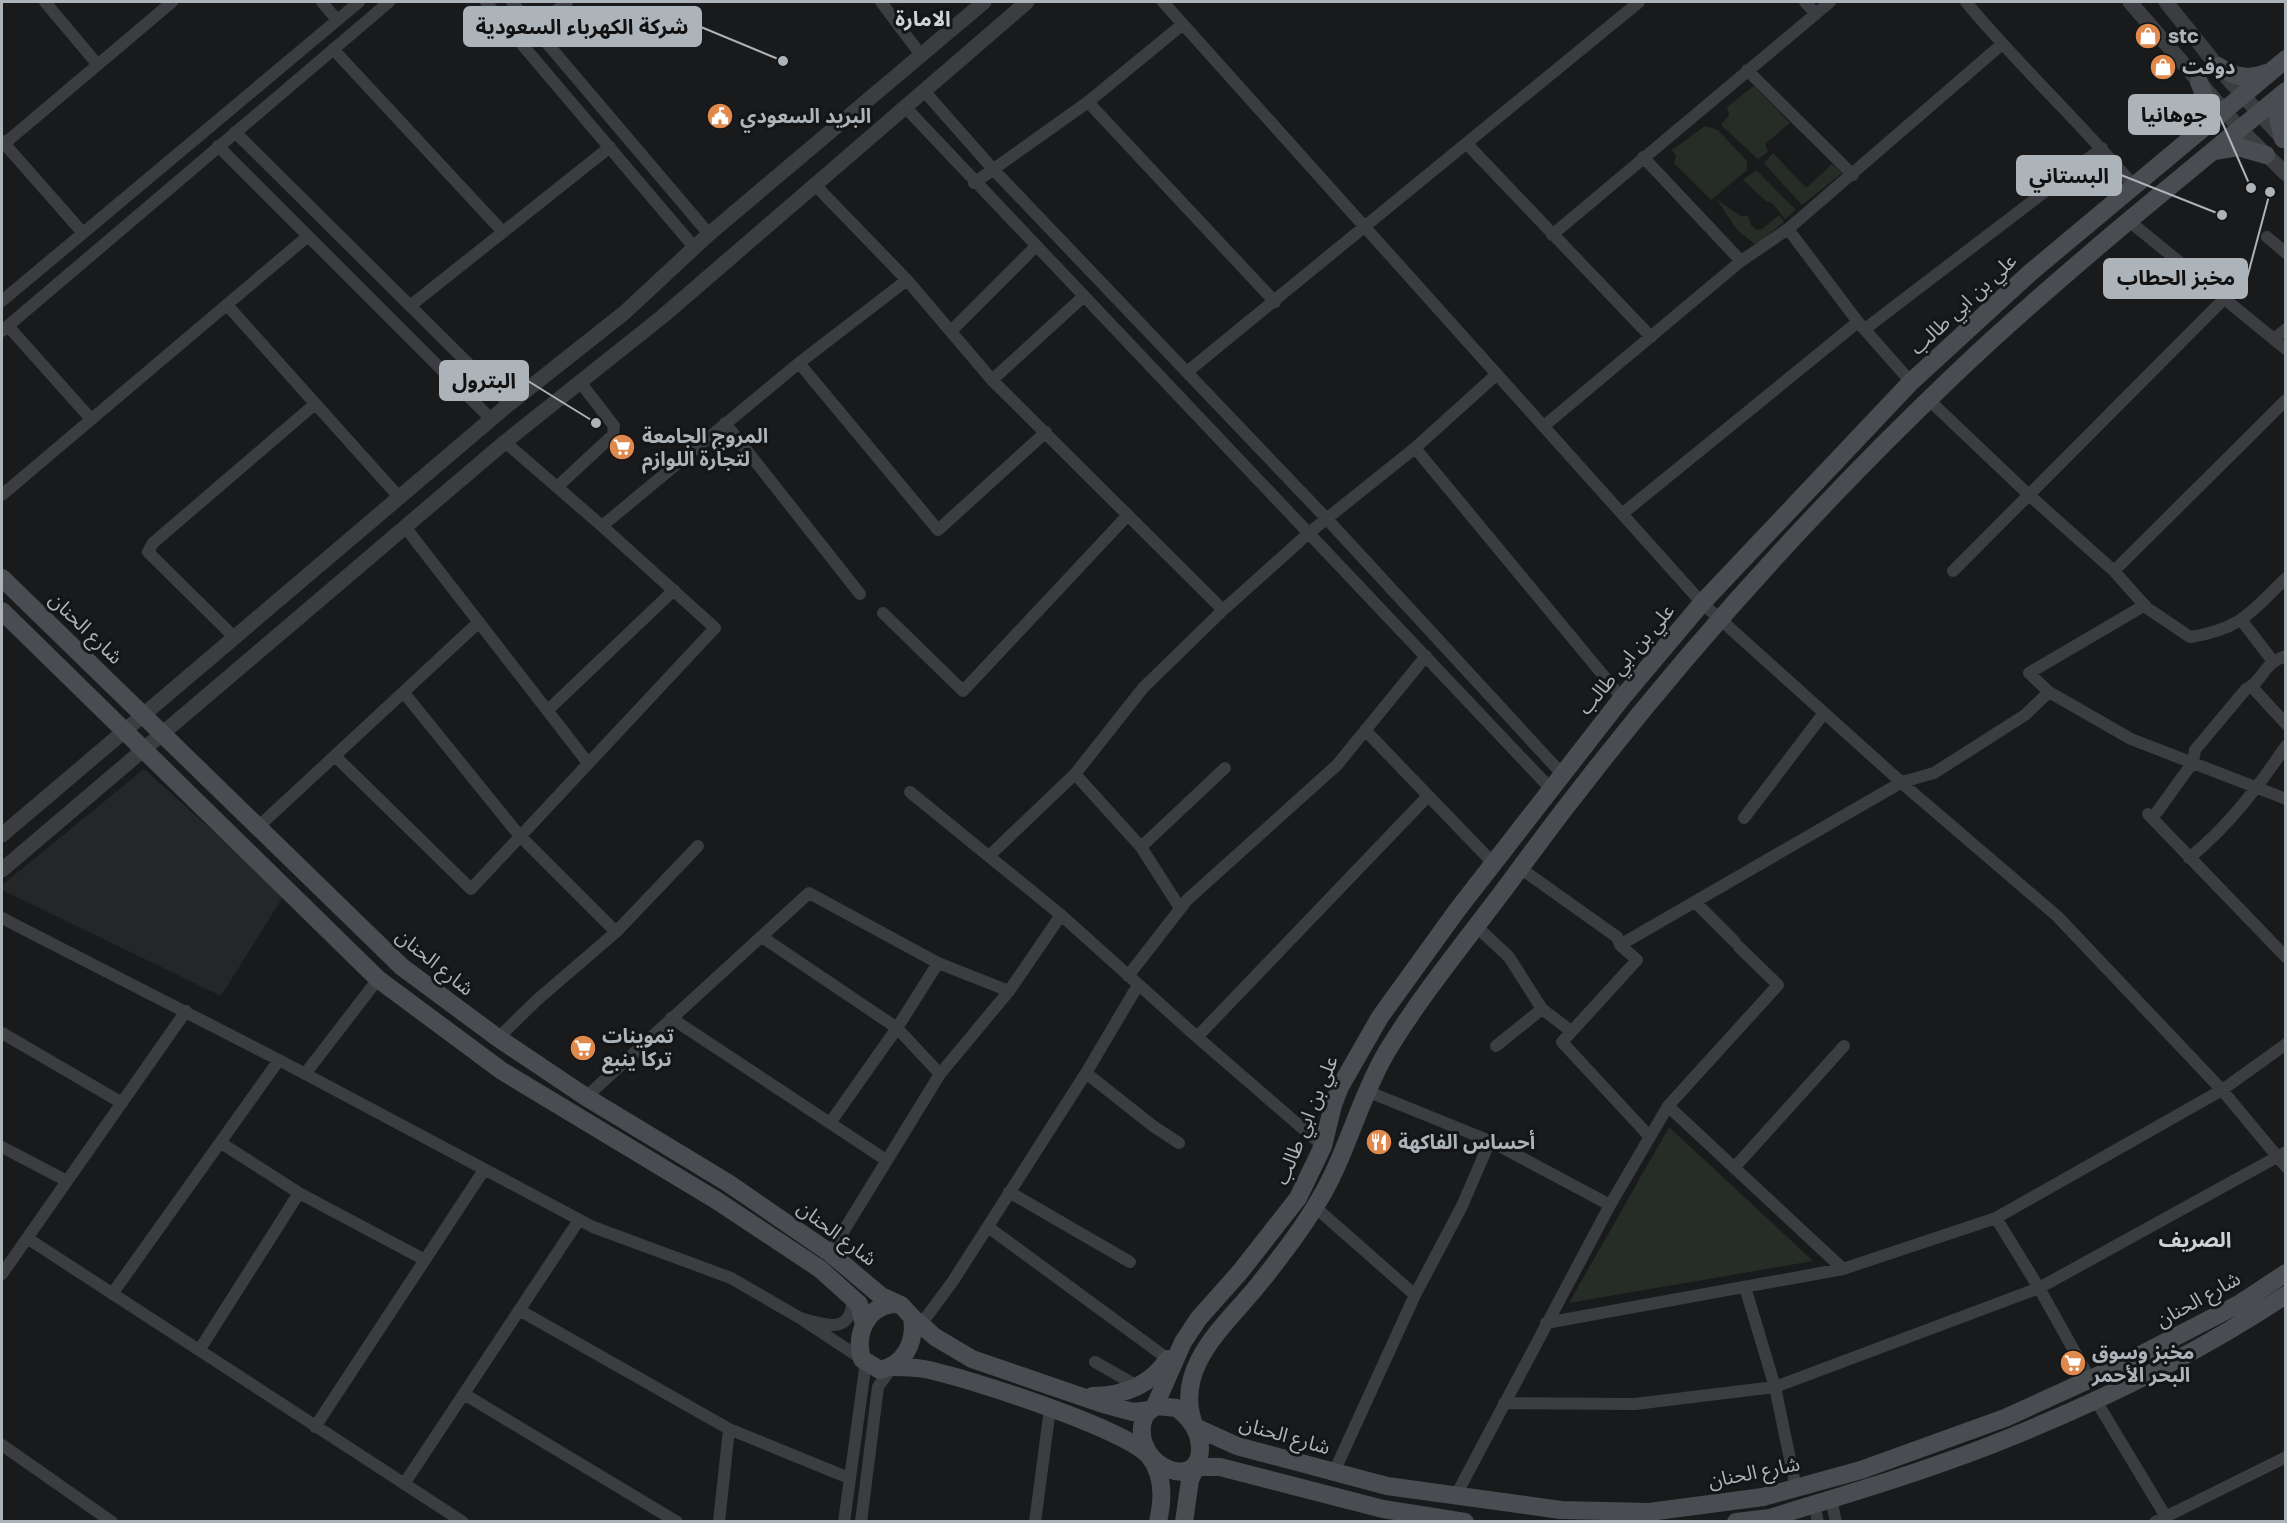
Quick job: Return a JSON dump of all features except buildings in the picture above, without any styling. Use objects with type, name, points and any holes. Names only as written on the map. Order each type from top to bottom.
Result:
[{"type":"main road","name":"علي بن ابي طالب","points":[[1152,1409],[1183,1342],[1199,1318],[1240,1272],[1298,1198],[1323,1146],[1333,1104],[1359,1052],[1380,1017],[1493,863],[1622,698],[1702,603],[1911,382],[2031,272],[2286,59]]},
{"type":"main road","points":[[2218,66],[2229,74],[2243,78],[2270,72]]},
{"type":"main road","points":[[2195,134],[2207,110],[2207,99],[2199,82]]},
{"type":"main road","points":[[1184,1521],[1199,1441],[1190,1414],[1191,1379],[1207,1344],[1259,1284],[1315,1208],[1336,1168],[1385,1055],[1520,868],[1597,768],[1718,620],[1802,528],[1929,400],[2129,220],[2286,92]]},
{"type":"main road","points":[[2284,140],[2277,114],[2286,92]]},
{"type":"main road","points":[[2210,153],[2238,147],[2266,155]]},
{"type":"main road","name":"شارع الحنان","points":[[2,578],[402,967],[498,1038],[586,1097],[728,1184],[830,1253],[881,1296],[952,1349],[972,1359],[1133,1412],[1152,1409]]},
{"type":"main road","name":"شارع الحنان","points":[[2,611],[378,979],[502,1071],[716,1200],[820,1269],[859,1304],[864,1315],[864,1325]]},
{"type":"main road","name":"شارع الحنان","points":[[1195,1427],[1237,1446],[1387,1486],[1455,1497],[1561,1510],[1649,1512],[1763,1497],[1860,1470],[2005,1418],[2090,1379],[2239,1304],[2286,1273]]},
{"type":"main road","name":"شارع الحنان","points":[[1736,1521],[1770,1518],[1821,1508],[2011,1438],[2095,1399],[2247,1320],[2286,1295]]},
{"type":"main road","points":[[892,1367],[903,1358],[908,1349],[914,1326],[913,1318],[879,1306],[871,1313],[859,1340],[862,1359],[880,1370],[907,1367],[944,1374],[1050,1409],[1113,1431],[1158,1465],[1174,1472],[1196,1465],[1228,1468],[1383,1509],[1465,1521]]},
{"type":"main road","points":[[1071,1393],[1106,1396],[1139,1387],[1161,1371],[1183,1342]]},
{"type":"main road","points":[[1158,1521],[1161,1482],[1141,1435],[1144,1415],[1152,1409],[1177,1408],[1195,1427]]},
{"type":"street","points":[[45,2],[98,65]]},
{"type":"street","points":[[83,233],[3,143],[172,2]]},
{"type":"street","points":[[322,2],[337,20]]},
{"type":"street","points":[[2,301],[359,2]]},
{"type":"street","points":[[91,419],[4,328],[389,2]]},
{"type":"street","points":[[486,2],[694,247]]},
{"type":"street","points":[[512,2],[709,234]]},
{"type":"street","points":[[534,27],[567,2]]},
{"type":"street","points":[[881,2],[921,55]]},
{"type":"street","points":[[2,835],[491,419],[624,313],[709,234],[984,2]]},
{"type":"street","points":[[2,870],[505,442],[816,186],[1027,2]]},
{"type":"street","points":[[1163,2],[1718,620],[2057,916],[2222,1090],[2283,1159],[2039,1288],[1775,1387],[1635,1404],[1504,1403]]},
{"type":"street","points":[[1187,372],[1639,2]]},
{"type":"street","points":[[1805,2],[1816,14]]},
{"type":"street","points":[[1552,235],[1830,2]]},
{"type":"street","points":[[1966,2],[2001,45],[2102,148],[2133,185]]},
{"type":"street","points":[[2130,2],[2223,111],[2286,174]]},
{"type":"street","points":[[2166,2],[2242,95],[2284,140]]},
{"type":"street","points":[[974,183],[992,168],[1088,102],[1183,24]]},
{"type":"street","points":[[1544,426],[1742,261],[1788,229],[1853,175],[2001,45]]},
{"type":"street","points":[[333,49],[503,232]]},
{"type":"street","points":[[1747,70],[1853,175]]},
{"type":"street","points":[[925,92],[992,168],[1326,518],[1562,774]]},
{"type":"street","points":[[1088,102],[1275,302]]},
{"type":"street","points":[[906,108],[974,183],[1310,532],[1551,789]]},
{"type":"street","points":[[235,132],[509,404]]},
{"type":"street","points":[[1467,144],[1651,338]]},
{"type":"street","points":[[218,146],[491,419]]},
{"type":"street","points":[[411,306],[610,147]]},
{"type":"street","points":[[1622,514],[1861,326],[2102,148]]},
{"type":"street","points":[[1643,157],[1742,261]]},
{"type":"street","points":[[816,186],[907,280],[992,381],[1223,610]]},
{"type":"street","points":[[2129,220],[2286,349]]},
{"type":"street","points":[[1788,229],[1861,326],[1911,382]]},
{"type":"street","points":[[2,495],[308,236]]},
{"type":"street","points":[[2267,237],[2286,253]]},
{"type":"street","points":[[951,331],[1036,246]]},
{"type":"street","points":[[602,526],[799,363],[907,280]]},
{"type":"street","points":[[992,381],[1084,296]]},
{"type":"street","points":[[1953,572],[2224,299]]},
{"type":"street","points":[[226,305],[399,497]]},
{"type":"street","points":[[2274,339],[2286,329]]},
{"type":"street","points":[[799,363],[938,530],[1046,432]]},
{"type":"street","points":[[989,856],[1076,774],[1143,688],[1223,610],[1326,518],[1414,448],[1497,374]]},
{"type":"street","points":[[557,486],[613,435],[614,426],[580,382]]},
{"type":"street","points":[[1929,400],[2029,495],[2114,571],[2145,606],[2190,638],[2210,634],[2242,621],[2286,578]]},
{"type":"street","points":[[2114,571],[2286,400]]},
{"type":"street","points":[[234,637],[148,552],[153,543],[315,404]]},
{"type":"street","points":[[725,423],[860,594]]},
{"type":"street","points":[[336,757],[471,889],[519,835],[716,628],[505,442]]},
{"type":"street","points":[[1414,448],[1622,698]]},
{"type":"street","points":[[883,614],[963,692],[1127,516]]},
{"type":"street","points":[[405,527],[588,763]]},
{"type":"street","points":[[548,711],[674,590]]},
{"type":"street","points":[[2145,606],[2029,673],[2049,692],[2131,740],[2286,799]]},
{"type":"street","points":[[2242,621],[2272,660]]},
{"type":"street","points":[[258,827],[479,622]]},
{"type":"street","points":[[913,1318],[953,1281],[1086,1072],[1133,980],[1180,908],[1337,765],[1426,656]]},
{"type":"street","points":[[2286,656],[2272,660],[2252,687],[2246,689],[2195,750],[2193,762],[2153,813],[2189,858],[2286,957]]},
{"type":"street","points":[[2252,687],[2286,724]]},
{"type":"street","points":[[1620,945],[1902,782],[1934,773],[2025,715],[2049,692]]},
{"type":"street","points":[[404,693],[519,835],[616,932]]},
{"type":"street","points":[[1744,818],[1824,713]]},
{"type":"street","points":[[1365,730],[1493,863]]},
{"type":"street","points":[[2189,858],[2205,846],[2258,788],[2286,746]]},
{"type":"street","points":[[1142,847],[1225,768]]},
{"type":"street","points":[[1076,774],[1142,847],[1180,908]]},
{"type":"street","points":[[910,792],[1061,915],[1323,1146]]},
{"type":"street","points":[[1197,1037],[1428,796]]},
{"type":"street","points":[[498,1038],[537,1000],[616,932],[698,846]]},
{"type":"street","points":[[1520,868],[1617,937],[1620,945],[1637,960],[1562,1042],[1650,1137]]},
{"type":"street","points":[[586,1097],[809,893],[938,963],[1009,991]]},
{"type":"street","points":[[1455,1497],[1610,1205],[1668,1106],[1778,985],[1696,903]]},
{"type":"street","points":[[830,1253],[940,1074],[1009,991],[1061,915]]},
{"type":"street","points":[[2,918],[186,1011],[579,1220],[731,1278],[801,1318],[862,1359],[864,1378],[844,1521]]},
{"type":"street","points":[[1477,927],[1509,957],[1542,1009],[1571,1031]]},
{"type":"street","points":[[762,937],[897,1028],[940,1074]]},
{"type":"street","points":[[831,1123],[897,1028],[938,963]]},
{"type":"street","points":[[305,1074],[378,979]]},
{"type":"street","points":[[1496,1046],[1542,1009]]},
{"type":"street","points":[[2,1274],[186,1011]]},
{"type":"street","points":[[671,1018],[886,1160]]},
{"type":"street","points":[[2,1033],[122,1103]]},
{"type":"street","points":[[1546,1323],[1843,1269],[1995,1218],[2222,1090],[2286,1044]]},
{"type":"street","points":[[1734,1168],[1844,1046]]},
{"type":"street","points":[[112,1294],[279,1060]]},
{"type":"street","points":[[1086,1072],[1153,1126],[1179,1143]]},
{"type":"street","points":[[1369,1092],[1490,1141],[1610,1205]]},
{"type":"street","points":[[1668,1106],[1843,1269]]},
{"type":"street","points":[[1334,1472],[1415,1295],[1462,1206],[1490,1141]]},
{"type":"street","points":[[221,1143],[299,1193],[424,1260]]},
{"type":"street","points":[[2,1147],[67,1181]]},
{"type":"street","points":[[315,1427],[484,1170]]},
{"type":"street","points":[[1009,1192],[1130,1262]]},
{"type":"street","points":[[200,1349],[299,1193]]},
{"type":"street","points":[[1315,1208],[1415,1295]]},
{"type":"street","points":[[1995,1218],[2039,1288],[2090,1379]]},
{"type":"street","points":[[404,1484],[579,1220]]},
{"type":"street","points":[[987,1227],[1168,1359]]},
{"type":"street","points":[[27,1238],[200,1349],[315,1427],[464,1521]]},
{"type":"street","points":[[1745,1287],[1775,1387],[1796,1488]]},
{"type":"street","points":[[801,1318],[839,1325],[848,1318],[852,1311],[853,1298]]},
{"type":"street","points":[[519,1310],[729,1429],[849,1478]]},
{"type":"street","points":[[1095,1362],[1139,1387]]},
{"type":"street","points":[[861,1521],[878,1387],[892,1367]]},
{"type":"street","points":[[464,1394],[677,1521]]},
{"type":"street","points":[[2095,1399],[2170,1518],[2286,1457]]},
{"type":"street","points":[[1035,1521],[1050,1409]]},
{"type":"street","points":[[719,1521],[729,1429]]},
{"type":"street","points":[[3,1448],[112,1521]]},
{"type":"street","points":[[1821,1508],[1836,1521]]},
{"type":"shaded area","points":[[1754,86],[1790,123],[1765,144],[1768,152],[1758,159],[1721,125],[1729,115],[1727,107]]},
{"type":"shaded area","points":[[1705,126],[1718,130],[1747,161],[1747,170],[1711,200],[1674,163],[1676,156],[1672,150]]},
{"type":"shaded area","points":[[1773,153],[1806,188],[1832,164],[1842,173],[1802,205],[1764,163]]},
{"type":"shaded area","points":[[1756,170],[1796,210],[1785,219],[1772,203],[1766,201],[1743,180]]},
{"type":"shaded area","points":[[1717,200],[1741,216],[1748,216],[1751,225],[1757,230],[1762,229],[1779,215],[1784,222],[1756,245],[1738,231]]},
{"type":"shaded area","points":[[144,769],[284,895],[221,996],[2,890],[2,885]]},
{"type":"shaded area","points":[[1669,1127],[1813,1261],[1569,1303]]},
{"type":"place","name":"stc","points":[[2148,36]]},
{"type":"place","name":"شركة الكهرباء السعودية","points":[[783,61]]},
{"type":"place","name":"دوفت","points":[[2163,67]]},
{"type":"place","name":"البريد السعودي","points":[[720,116]]},
{"type":"place","name":"جوهانيا","points":[[2251,188]]},
{"type":"place","name":"مخبز الحطاب","points":[[2270,192]]},
{"type":"place","name":"البستاني","points":[[2222,215]]},
{"type":"place","name":"البترول","points":[[596,423]]},
{"type":"place","name":"المروج الجامعة لتجارة اللوازم","points":[[622,447]]},
{"type":"place","name":"تموينات تركا ينبع","points":[[583,1048]]},
{"type":"place","name":"أحساس الفاكهة","points":[[1379,1142]]},
{"type":"place","name":"مخبز وسوق البحر الأحمر","points":[[2073,1363]]},
{"type":"district","name":"الامارة","points":[[923,19]]},
{"type":"district","name":"الصريف","points":[[2195,1240]]}]
